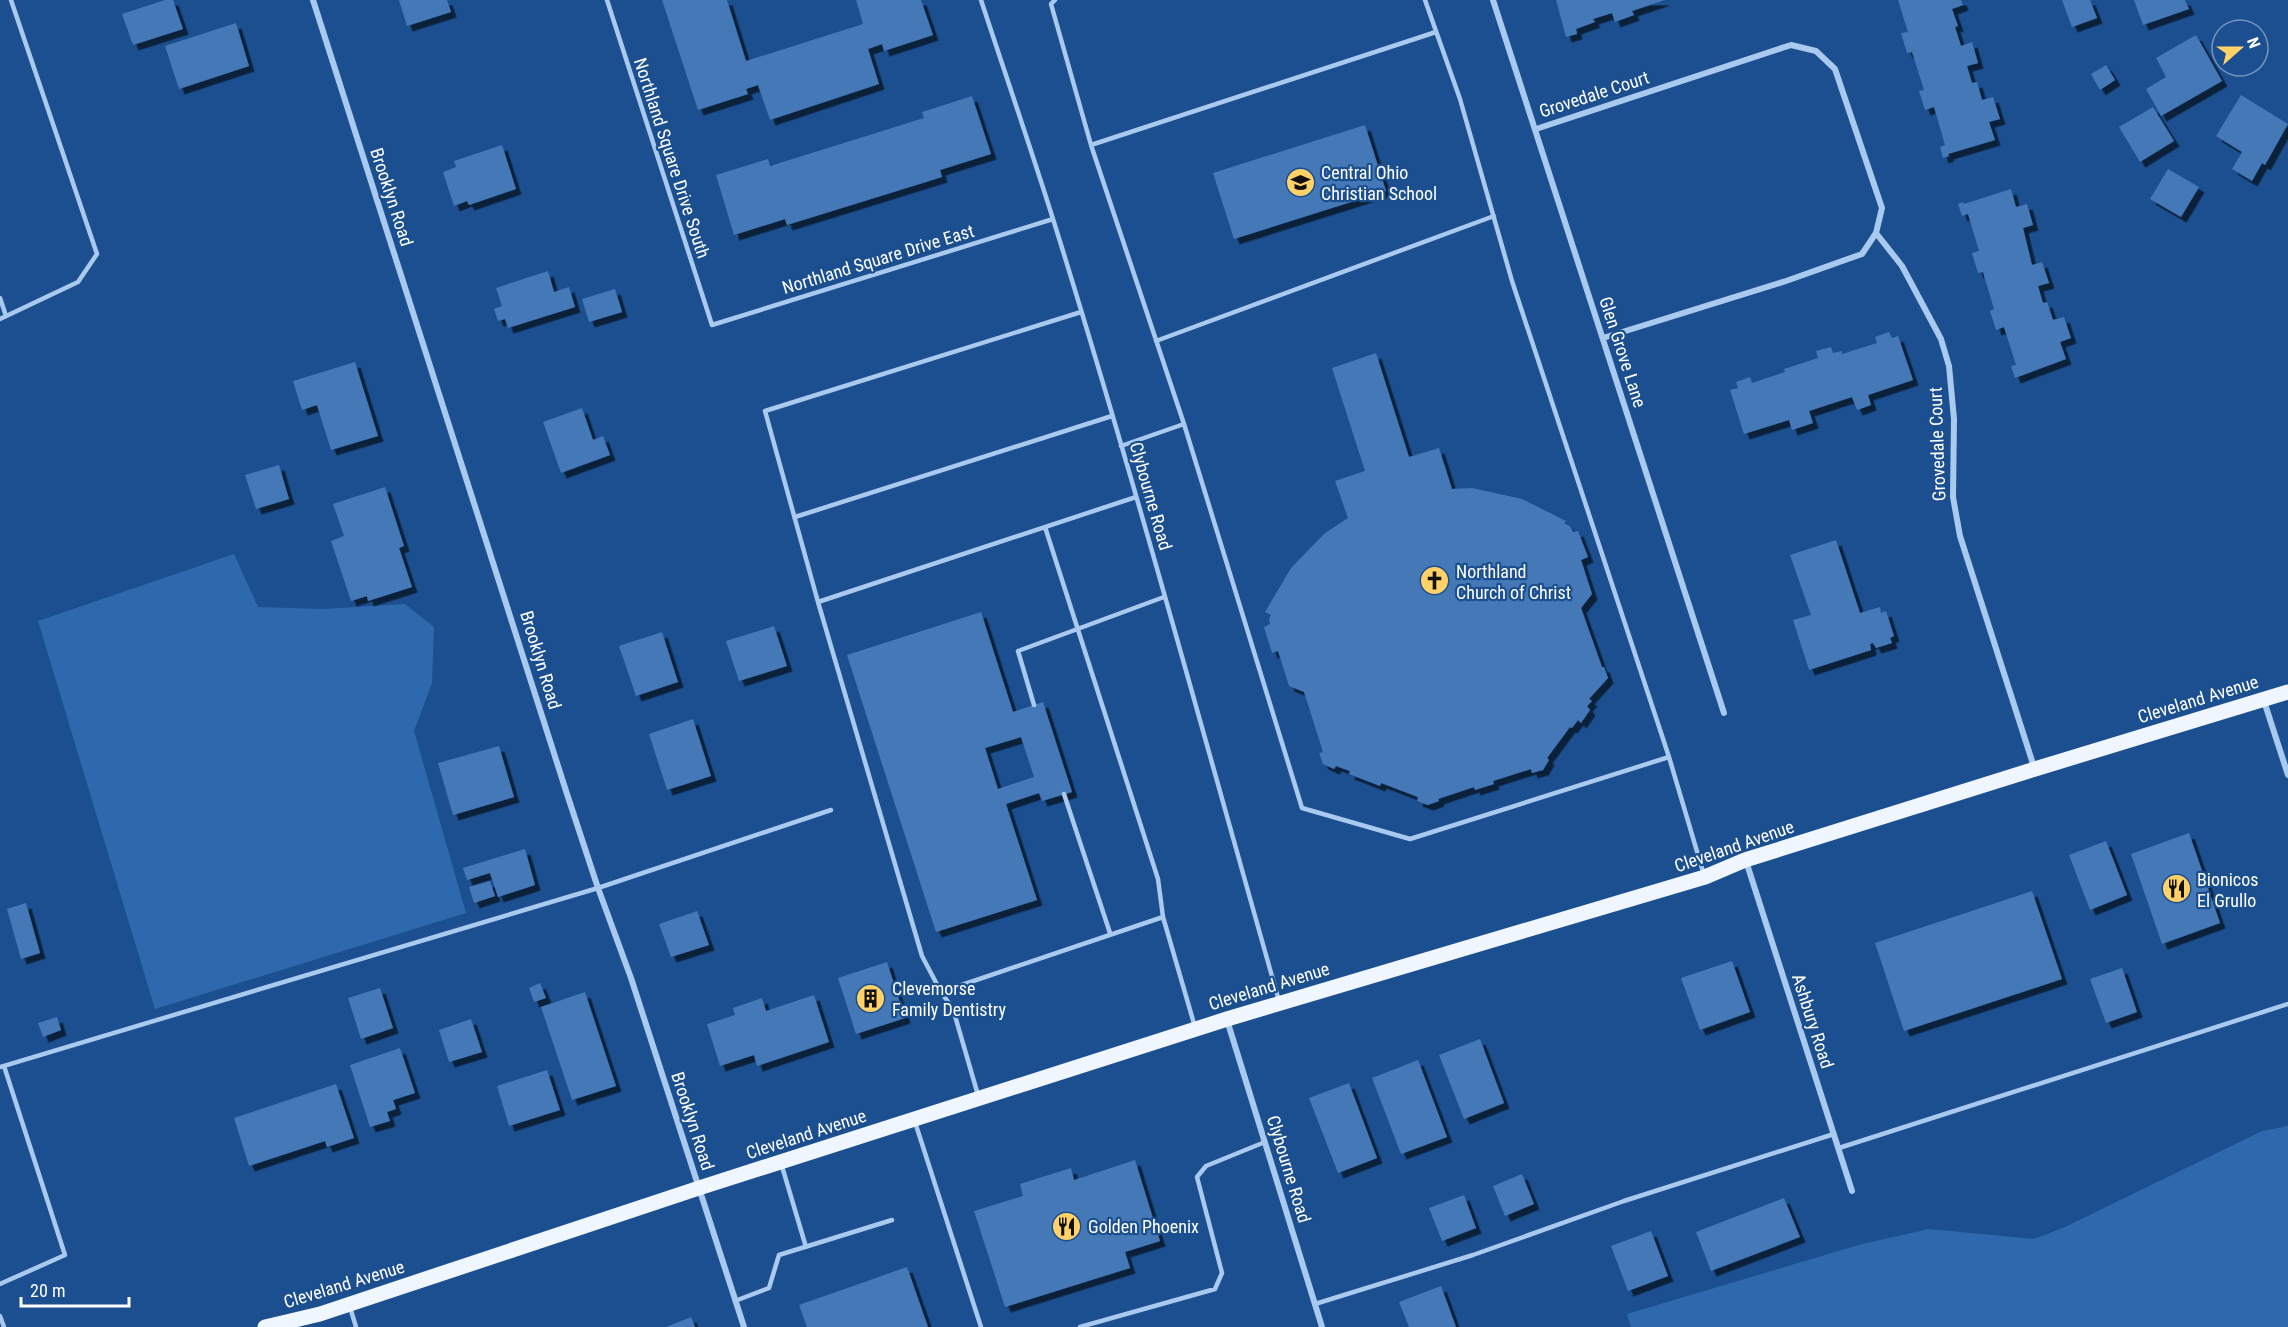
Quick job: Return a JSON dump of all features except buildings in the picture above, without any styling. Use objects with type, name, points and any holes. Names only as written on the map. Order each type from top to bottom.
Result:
[{"type":"main road","name":"Cleveland Avenue","points":[[265,1327],[349,1305],[699,1188],[1227,1019],[1705,877],[1745,860],[2288,692]]},
{"type":"street","name":"Brooklyn Road","points":[[313,0],[598,888],[631,978],[744,1327]]},
{"type":"street","name":"Glen Grove Lane","points":[[1493,0],[1724,713]]},
{"type":"street","name":"Grovedale Court","points":[[1536,129],[1791,45],[1816,51],[1835,69],[1882,208],[1876,233],[1902,266],[1941,339],[1948,366],[1954,419],[1953,497],[1960,536],[2035,769]]},
{"type":"street","points":[[1603,338],[1786,282],[1862,254],[1876,233]]},
{"type":"street","points":[[2264,700],[2288,775]]},
{"type":"street","name":"Ashbury Road","points":[[1745,860],[1852,1191]]},
{"type":"street","name":"Clybourne Road","points":[[1227,1019],[1322,1327]]},
{"type":"lane","points":[[0,319],[78,282],[97,254],[11,0]]},
{"type":"lane","name":"Northland Square Drive South","points":[[607,0],[712,325]]},
{"type":"lane","name":"Clybourne Road","points":[[981,0],[1053,219],[1121,446],[1280,1003]]},
{"type":"lane","points":[[1056,0],[1051,4],[1091,145],[1184,424],[1302,808],[1410,839],[1669,757]]},
{"type":"lane","points":[[1425,0],[1460,99],[1512,281],[1669,757],[1705,877]]},
{"type":"lane","points":[[1091,145],[1436,32]]},
{"type":"lane","points":[[1156,341],[1494,216]]},
{"type":"lane","name":"Northland Square Drive East","points":[[712,325],[1053,219]]},
{"type":"lane","points":[[0,298],[6,316]]},
{"type":"lane","points":[[979,1099],[953,1009],[922,956],[818,602],[765,411],[1081,312]]},
{"type":"lane","points":[[795,517],[1112,416]]},
{"type":"lane","points":[[1121,446],[1184,424]]},
{"type":"lane","points":[[818,602],[1136,497]]},
{"type":"lane","points":[[1045,527],[1158,879],[1162,917],[1196,1029]]},
{"type":"lane","points":[[1034,705],[1018,651],[1164,597]]},
{"type":"lane","points":[[1064,794],[1110,933]]},
{"type":"lane","points":[[0,1284],[65,1255],[2,1067],[598,888],[831,810]]},
{"type":"lane","points":[[941,992],[1162,917]]},
{"type":"lane","points":[[1839,1148],[2288,1004]]},
{"type":"lane","points":[[914,1120],[981,1327]]},
{"type":"lane","points":[[1315,1304],[1473,1255],[1624,1201],[1834,1134]]},
{"type":"lane","points":[[1080,1327],[1215,1288],[1222,1273],[1197,1177],[1206,1166],[1265,1142]]},
{"type":"lane","points":[[780,1162],[806,1247]]},
{"type":"lane","points":[[735,1301],[769,1288],[779,1255],[892,1220]]},
{"type":"lane","points":[[349,1305],[356,1327]]},
{"type":"lane","points":[[0,1316],[4,1327]]},
{"type":"shaded area","points":[[234,554],[258,607],[323,609],[405,604],[434,627],[432,683],[414,731],[466,913],[155,1009],[38,621]]},
{"type":"shaded area","points":[[2288,1126],[2288,1327],[1631,1327],[1627,1314],[1862,1244],[1929,1229],[2034,1239],[2065,1227],[2262,1131]]},
{"type":"place","name":"Central Ohio Christian School","points":[[1300,182]]},
{"type":"place","name":"Northland Church of Christ","points":[[1435,581]]},
{"type":"place","name":"Bionicos El Grullo","points":[[2176,889]]},
{"type":"place","name":"Clevemorse Family Dentistry","points":[[871,998]]},
{"type":"place","name":"Golden Phoenix","points":[[1067,1226]]}]
